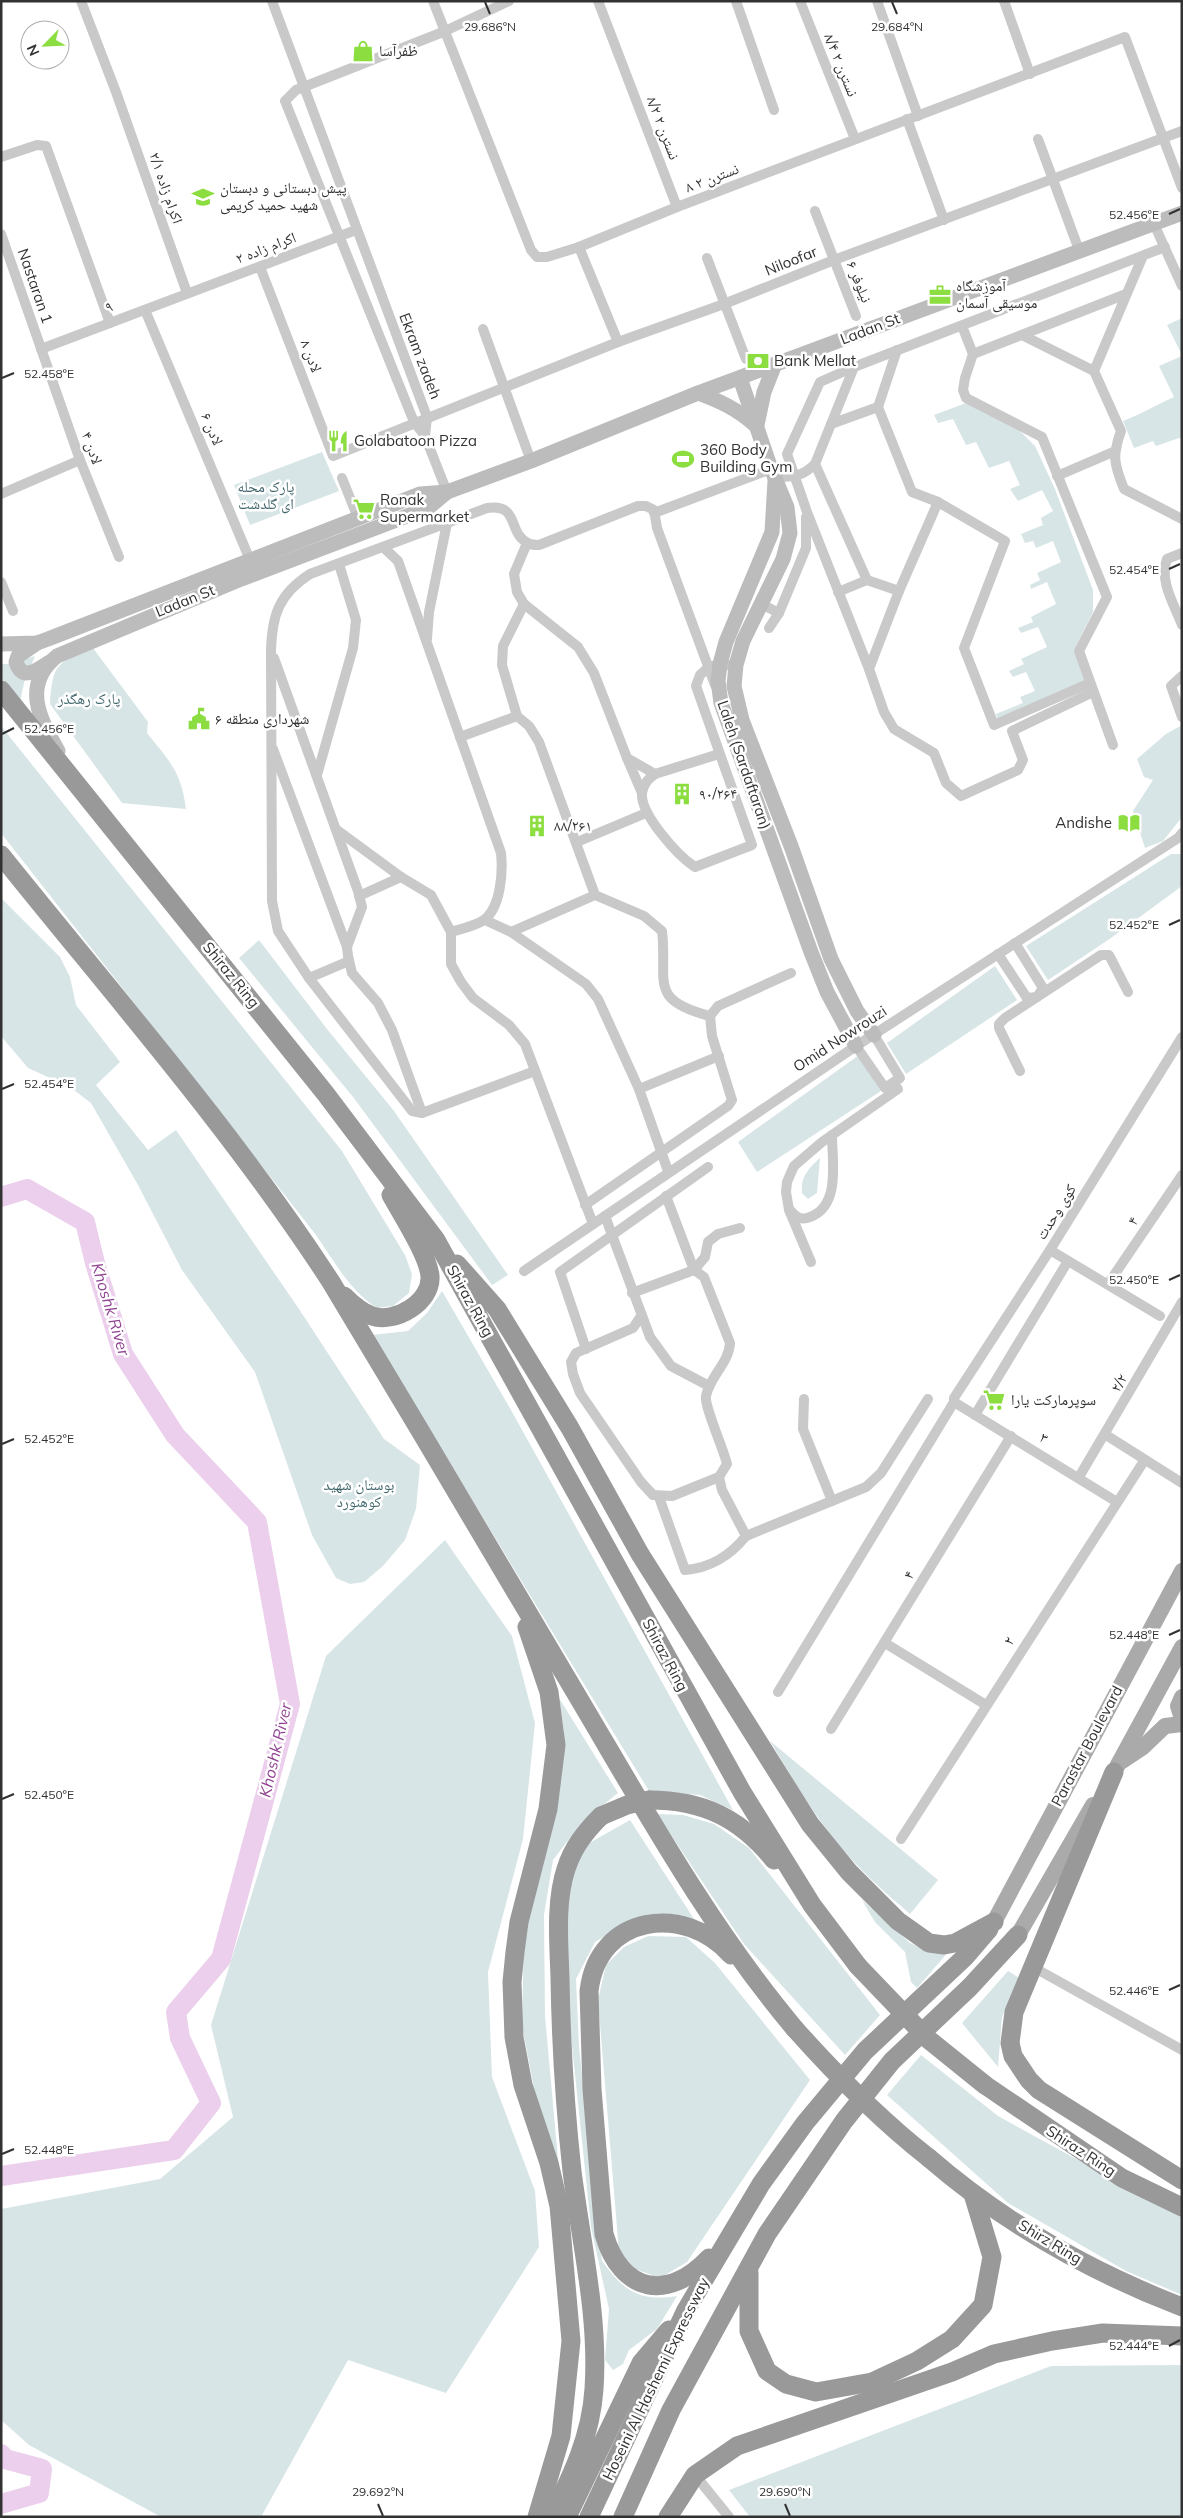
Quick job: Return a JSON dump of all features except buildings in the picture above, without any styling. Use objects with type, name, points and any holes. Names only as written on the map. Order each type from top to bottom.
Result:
[{"type":"highway","name":"Shiraz Ring","points":[[1,690],[362,1142],[436,1240],[683,1689],[742,1792],[812,1905],[858,1966],[928,2039],[985,2085],[1115,2173],[1182,2207]]},
{"type":"highway","points":[[4,861],[122,1002],[264,1184],[331,1282],[686,1876],[765,1994]]},
{"type":"highway","points":[[331,1282],[356,1308],[374,1317],[408,1311],[426,1296],[430,1276],[426,1262],[362,1142]]},
{"type":"highway","points":[[436,1240],[497,1308],[561,1412],[651,1571],[806,1816],[849,1872],[898,1921],[929,1943],[944,1945],[955,1942],[994,1922]]},
{"type":"highway","points":[[516,1593],[548,1692],[556,1745],[548,1809],[519,1922],[512,1982],[514,2037],[522,2084],[549,2163],[559,2206],[571,2341],[560,2436],[537,2517]]},
{"type":"highway","points":[[1117,1767],[1014,2012],[1010,2028],[1010,2043],[1019,2067],[1039,2090],[1182,2180]]},
{"type":"highway","points":[[551,2517],[573,2474],[583,2448],[591,2419],[594,2389],[595,2341],[565,2101],[560,1992],[561,1893],[565,1870],[585,1832],[601,1816],[627,1805],[649,1800],[668,1800],[701,1806],[723,1814],[738,1824],[771,1855],[812,1905]]},
{"type":"highway","points":[[727,2238],[692,2274],[674,2283],[652,2286],[640,2282],[622,2272],[610,2254],[604,2234],[592,2089],[591,1976],[607,1947],[620,1935],[635,1928],[665,1922],[682,1924],[698,1930],[724,1947],[765,1994]]},
{"type":"highway","name":"Hoseini Al Hashemi Expressway","points":[[589,2517],[686,2310],[727,2238],[780,2156],[865,2051],[965,1957],[994,1922]]},
{"type":"highway","name":"Hoseini Al Hashemi Expressway","points":[[622,2517],[671,2410],[767,2234],[844,2121],[892,2061],[970,1987],[1018,1935]]},
{"type":"highway","name":"Shirz Ring","points":[[765,1994],[795,2029],[864,2102],[896,2132],[973,2194],[1093,2267],[1132,2288],[1182,2307]]},
{"type":"highway","points":[[749,2269],[749,2331],[767,2371],[786,2384],[816,2392],[872,2382],[917,2361],[952,2339],[983,2305],[992,2257],[973,2194]]},
{"type":"highway","points":[[567,2517],[641,2363],[686,2310]]},
{"type":"highway","points":[[668,2517],[695,2475],[737,2446],[942,2376],[994,2354],[1052,2341],[1103,2333],[1182,2336]]},
{"type":"main road","name":"Parastar Boulevard","points":[[994,1922],[1182,1571]]},
{"type":"main road","points":[[1166,1600],[1182,1593]]},
{"type":"main road","points":[[1018,1935],[1117,1767],[1182,1648]]},
{"type":"main road","points":[[1182,1697],[1178,1711],[1182,1719]]},
{"type":"main road","points":[[1117,1767],[1143,1747],[1165,1726],[1182,1724]]},
{"type":"street","name":"۲/۱ اکرام زاده","points":[[81,1],[116,92],[187,293]]},
{"type":"street","name":"Ekram zadeh","points":[[272,1],[427,417],[425,436]]},
{"type":"street","name":"۸ نسترن ۲","points":[[433,1],[443,32],[531,250],[537,257],[547,257],[579,247],[678,207],[1125,37],[1164,137]]},
{"type":"street","points":[[303,88],[443,32],[509,1]]},
{"type":"street","name":"۸/۲ نسترن ۲","points":[[598,1],[678,207]]},
{"type":"street","points":[[736,1],[774,110]]},
{"type":"street","name":"۸/۴ نسترن ۲","points":[[800,1],[855,139]]},
{"type":"street","points":[[876,1],[912,117],[925,168],[944,220]]},
{"type":"street","points":[[1004,1],[1030,74]]},
{"type":"street","name":"Ekram zadeh","points":[[303,88],[292,93],[285,101],[414,422],[425,436]]},
{"type":"street","name":"Niloofar","points":[[333,456],[618,342],[724,304],[834,260],[1182,131]]},
{"type":"street","points":[[1164,137],[1182,188]]},
{"type":"street","points":[[1038,139],[1079,250]]},
{"type":"street","points":[[1,157],[37,145],[46,146],[110,323]]},
{"type":"street","name":"۶ نیلوفر","points":[[816,211],[856,316]]},
{"type":"street","name":"Ladan St","points":[[447,492],[428,508],[131,623],[66,651],[30,674],[24,674],[18,669],[16,662],[18,656],[37,643],[420,494],[447,492],[531,461],[775,364],[1182,213]]},
{"type":"street","points":[[1154,224],[1182,286]]},
{"type":"street","name":"۲ اکرام زاده","points":[[187,293],[356,230]]},
{"type":"street","name":"Nastaran 1","points":[[1,234],[4,250],[41,348]]},
{"type":"street","points":[[579,247],[618,342]]},
{"type":"street","points":[[1092,687],[1012,731],[1022,752],[1023,760],[1018,770],[961,796],[946,783],[934,753],[894,730],[884,712],[869,669],[806,512],[788,454],[820,382],[854,366],[1142,258],[1165,247]]},
{"type":"street","points":[[707,258],[746,359]]},
{"type":"street","points":[[1094,371],[1142,258]]},
{"type":"street","name":"۸ لادن","points":[[260,267],[333,456]]},
{"type":"street","name":"۹","points":[[41,348],[187,293]]},
{"type":"street","points":[[973,354],[1126,294]]},
{"type":"street","name":"۶ لادن","points":[[145,310],[250,560]]},
{"type":"street","points":[[962,326],[973,354],[963,390],[966,398],[1042,437],[1107,598],[1078,651],[1113,745]]},
{"type":"street","points":[[483,329],[531,461]]},
{"type":"street","points":[[1022,335],[1094,371],[1121,431],[1114,452],[1116,468],[1124,489],[1182,518]]},
{"type":"street","name":"۴ لادن","points":[[41,348],[80,460],[119,557]]},
{"type":"street","points":[[897,350],[878,407],[912,492],[938,502],[1005,541],[964,648],[994,725],[1092,687]]},
{"type":"street","points":[[756,427],[764,392],[775,364]]},
{"type":"street","points":[[654,512],[772,471],[796,477],[805,475],[815,464],[854,366]]},
{"type":"street","name":"Laleh (Sardaftaran)","points":[[740,378],[772,471],[787,507],[790,533],[782,558],[743,641],[736,665],[734,686],[742,720],[791,846],[831,958],[857,1011],[874,1035]]},
{"type":"street","points":[[698,394],[727,404],[741,412],[756,427]]},
{"type":"street","points":[[831,424],[878,407]]},
{"type":"street","points":[[425,436],[447,492]]},
{"type":"street","points":[[1058,476],[1114,452]]},
{"type":"street","points":[[1,494],[80,460]]},
{"type":"street","points":[[815,464],[867,580]]},
{"type":"street","name":"Laleh (Sardaftaran)","points":[[772,471],[772,532],[715,665],[721,703],[775,854],[827,992],[856,1046]]},
{"type":"street","points":[[342,478],[358,518]]},
{"type":"street","points":[[869,669],[899,591],[938,502]]},
{"type":"street","points":[[535,1071],[422,1113],[412,1111],[309,978],[278,932],[272,901],[271,650],[274,618],[292,586],[310,574],[498,506],[508,511],[519,535],[527,543],[540,545],[638,506],[646,506],[654,512],[657,528],[715,665]]},
{"type":"street","points":[[770,628],[779,613],[806,548],[806,512]]},
{"type":"street","points":[[426,642],[429,612],[447,523]]},
{"type":"street","points":[[527,543],[514,574],[517,592],[524,604],[578,647],[594,674],[642,793],[646,813],[684,860],[694,867],[752,846],[696,690],[697,680],[715,665],[736,665]]},
{"type":"street","points":[[383,547],[398,561],[501,853],[503,874],[498,897],[485,920],[451,932]]},
{"type":"street","points":[[1182,553],[1167,559],[1164,569],[1164,580],[1182,625]]},
{"type":"street","points":[[317,776],[353,648],[356,620],[340,564]]},
{"type":"street","points":[[838,592],[867,580],[899,591]]},
{"type":"street","points":[[1,582],[12,612]]},
{"type":"street","points":[[524,604],[503,646],[502,665],[517,716],[530,726],[539,742],[596,895],[644,916],[662,931],[664,949],[661,974],[667,993],[675,1002],[688,1010],[710,1016]]},
{"type":"street","points":[[761,604],[779,613]]},
{"type":"street","name":"Ladan St","points":[[1,644],[37,643]]},
{"type":"street","points":[[271,650],[338,830],[362,907],[347,947]]},
{"type":"street","points":[[48,663],[37,688],[38,712],[78,785]]},
{"type":"street","points":[[1182,676],[1171,686],[1182,717]]},
{"type":"street","points":[[460,737],[517,716]]},
{"type":"street","points":[[271,742],[347,947],[352,973],[378,1003],[392,1030],[422,1113]]},
{"type":"street","points":[[642,793],[647,782],[655,774],[719,754]]},
{"type":"street","points":[[627,758],[655,774]]},
{"type":"street","points":[[577,842],[646,813]]},
{"type":"street","points":[[338,830],[401,877],[431,895],[451,932],[452,964],[461,982],[473,998],[509,1025],[525,1044],[593,1224]]},
{"type":"street","name":"Omid Nowrouzi","points":[[524,1271],[856,1046],[1180,836]]},
{"type":"street","points":[[775,854],[791,846]]},
{"type":"street","points":[[359,896],[401,877]]},
{"type":"street","points":[[510,932],[596,895]]},
{"type":"street","points":[[485,920],[510,932],[586,984],[598,999],[639,1089],[668,1172]]},
{"type":"street","points":[[1015,943],[1043,988],[1037,997]]},
{"type":"street","points":[[998,954],[1027,998],[1037,997]]},
{"type":"street","points":[[1020,1071],[1000,1032],[999,1024],[1005,1018],[1105,954],[1109,955],[1128,992]]},
{"type":"street","points":[[309,978],[349,961]]},
{"type":"street","points":[[710,1016],[718,1006],[791,974]]},
{"type":"street","points":[[586,1205],[728,1106],[732,1100],[710,1016]]},
{"type":"street","points":[[856,1046],[884,1088],[894,1084],[900,1078],[874,1035]]},
{"type":"street","name":"کوی وحدت","points":[[778,1692],[954,1402],[954,1398],[1050,1250],[1182,1037]]},
{"type":"street","points":[[639,1089],[719,1056]]},
{"type":"street","points":[[810,1262],[789,1210],[786,1182],[794,1166],[832,1135],[898,1089],[894,1084]]},
{"type":"street","points":[[789,1210],[795,1217],[803,1219],[818,1213],[825,1205],[830,1193],[833,1170],[832,1135]]},
{"type":"street","points":[[586,1349],[560,1272],[708,1167]]},
{"type":"street","name":"۴","points":[[1108,1284],[1182,1175]]},
{"type":"street","points":[[641,1316],[633,1328],[576,1353],[571,1362],[573,1374],[580,1394],[641,1482],[653,1495],[659,1497],[672,1496],[719,1477],[727,1464],[705,1399],[709,1386],[730,1353],[730,1343],[704,1277],[694,1270],[666,1196]]},
{"type":"street","points":[[605,1216],[632,1293],[650,1337],[671,1366],[709,1386]]},
{"type":"street","points":[[632,1293],[694,1270],[705,1258],[708,1242],[718,1234],[740,1228]]},
{"type":"street","points":[[1050,1250],[1160,1316]]},
{"type":"street","points":[[975,1415],[1068,1261]]},
{"type":"street","name":"۲/۲","points":[[1079,1477],[1182,1302]]},
{"type":"street","points":[[804,1399],[803,1429],[832,1501]]},
{"type":"street","points":[[659,1497],[685,1570],[710,1566],[738,1545],[746,1536],[866,1487],[881,1473],[928,1399]]},
{"type":"street","name":"۳","points":[[954,1402],[1117,1502]]},
{"type":"street","points":[[1106,1434],[1144,1461],[1182,1483]]},
{"type":"street","name":"۴","points":[[832,1729],[1011,1436]]},
{"type":"street","name":"۲","points":[[901,1839],[1144,1461]]},
{"type":"street","points":[[719,1477],[722,1490],[746,1536]]},
{"type":"street","points":[[884,1644],[986,1705]]},
{"type":"street","points":[[1033,1967],[1182,2050]]},
{"type":"street","points":[[695,2475],[729,2517]]},
{"type":"green space","points":[[1182,318],[1182,355],[1167,325]]},
{"type":"green space","points":[[1182,356],[1182,437],[1156,446],[1153,441],[1134,448],[1123,421],[1174,397],[1159,366]]},
{"type":"green space","points":[[966,403],[1019,430],[1035,446],[1055,489],[1093,590],[1093,612],[1074,650],[1086,682],[998,720],[996,714],[1023,703],[1020,697],[1035,691],[1026,672],[1013,677],[1009,671],[1024,664],[1021,659],[1047,647],[1038,627],[1021,633],[1018,628],[1033,622],[1031,617],[1056,604],[1047,582],[1031,589],[1030,585],[1040,580],[1037,573],[1061,562],[1053,541],[1036,548],[1033,541],[1025,543],[1021,534],[1043,525],[1041,518],[1053,511],[1042,490],[1018,501],[1010,489],[1020,485],[1009,461],[989,468],[976,442],[966,445],[953,419],[938,423],[934,415]]},
{"type":"green space","name":"پارک محله ای گلدشت","points":[[322,452],[339,491],[250,525],[234,485]]},
{"type":"green space","name":"پارک رهگذر","points":[[93,648],[148,722],[147,733],[178,776],[186,809],[122,803],[50,704],[53,680],[59,666],[72,657]]},
{"type":"green space","points":[[35,656],[24,683],[20,702],[1,677],[1,664],[9,664]]},
{"type":"green space","points":[[1182,725],[1182,817],[1163,841],[1145,848],[1133,811],[1153,780],[1144,777],[1137,759],[1166,734]]},
{"type":"green space","points":[[1,726],[342,1151],[405,1255],[412,1274],[409,1293],[393,1306],[377,1308],[367,1301],[351,1284],[316,1235],[1,833]]},
{"type":"green space","points":[[1171,854],[1182,854],[1182,886],[1111,938],[1048,980],[1026,946]]},
{"type":"green space","name":"بوستان شهید کوهنورد","points":[[1,898],[60,957],[70,977],[76,1005],[120,1062],[96,1085],[148,1150],[176,1130],[299,1309],[384,1439],[420,1465],[416,1509],[405,1540],[383,1566],[364,1582],[350,1584],[336,1578],[312,1535],[255,1372],[182,1270],[138,1185],[91,1103],[70,1087],[28,1068],[1,1036]]},
{"type":"green space","points":[[259,940],[327,1029],[394,1111],[508,1275],[492,1285],[353,1097],[239,958]]},
{"type":"green space","points":[[995,966],[1017,1000],[906,1074],[887,1043]]},
{"type":"green space","points":[[859,1055],[881,1091],[757,1172],[738,1142]]},
{"type":"green space","points":[[820,1158],[817,1193],[808,1199],[802,1193],[802,1182],[809,1169]]},
{"type":"green space","points":[[442,1291],[511,1410],[733,1810],[700,1795],[649,1791],[372,1335],[408,1331],[427,1313]]},
{"type":"green space","points":[[445,1540],[512,1636],[535,1723],[523,1839],[488,1972],[492,2077],[535,2191],[539,2247],[446,2393],[348,2360],[261,2517],[161,2517],[29,2445],[1,2420],[1,2209],[160,2179],[233,2117],[211,2025],[326,1656]]},
{"type":"green space","points":[[559,1698],[618,1793],[582,1822],[553,1860],[544,1915],[545,2016],[559,2170],[534,2089],[522,2025],[524,1936],[559,1795],[564,1732]]},
{"type":"green space","points":[[770,1741],[938,1880],[910,1914],[869,1877],[835,1840],[805,1799]]},
{"type":"green space","points":[[657,1814],[683,1815],[714,1824],[749,1848],[880,2015],[845,2055],[744,1944]]},
{"type":"green space","points":[[630,1820],[694,1919],[671,1914],[635,1918],[595,1942],[576,1979],[579,2047],[602,2261],[625,2287],[634,2292],[652,2297],[677,2296],[657,2329],[629,2350],[623,2364],[613,2370],[605,2360],[609,2309],[591,2227],[567,1998],[568,1903],[573,1868],[584,1846]]},
{"type":"green space","points":[[862,1900],[910,1943],[927,1951],[949,1951],[917,1988],[911,1982],[905,1952],[875,1922]]},
{"type":"green space","points":[[648,1936],[686,1937],[715,1963],[810,2080],[687,2262],[660,2278],[635,2269],[619,2252],[598,2000],[606,1965],[624,1947]]},
{"type":"green space","points":[[1008,1971],[1019,1978],[1002,2017],[998,2067],[962,2023]]},
{"type":"green space","points":[[921,2055],[998,2116],[1182,2217],[1182,2295],[1126,2271],[1008,2203],[887,2095]]},
{"type":"green space","points":[[1182,2365],[1182,2517],[750,2517],[729,2490],[1051,2366]]},
{"type":"waterway","name":"Khoshk River","points":[[1,1197],[27,1189],[85,1222],[95,1263],[123,1354],[175,1435],[257,1522],[290,1704],[221,1959],[176,2012],[180,2038],[211,2103],[174,2150],[1,2176]]},
{"type":"waterway","name":"Khoshk River","points":[[1,2454],[5,2459],[42,2469],[39,2493],[1,2504]]},
{"type":"place","name":"ظفرآسا","points":[[363,51]]},
{"type":"place","name":"پیش دبستانی و دبستان شهید حمید کریمی","points":[[203,197]]},
{"type":"place","name":"آموزشگاه موسیقی آسمان","points":[[940,295]]},
{"type":"place","name":"Bank Mellat","points":[[758,361]]},
{"type":"place","name":"Golabatoon Pizza","points":[[338,441]]},
{"type":"place","name":"360 Body Building Gym","points":[[683,459]]},
{"type":"place","name":"Ronak Supermarket","points":[[364,509]]},
{"type":"place","name":"شهرداری منطقه ۶","points":[[199,719]]},
{"type":"place","name":"۹۰/۲۶۴","points":[[682,794]]},
{"type":"place","name":"Andishe","points":[[1129,823]]},
{"type":"place","name":"۸۸/۲۶۱","points":[[537,826]]},
{"type":"place","name":"سوپرمارکت یارا","points":[[994,1400]]}]
